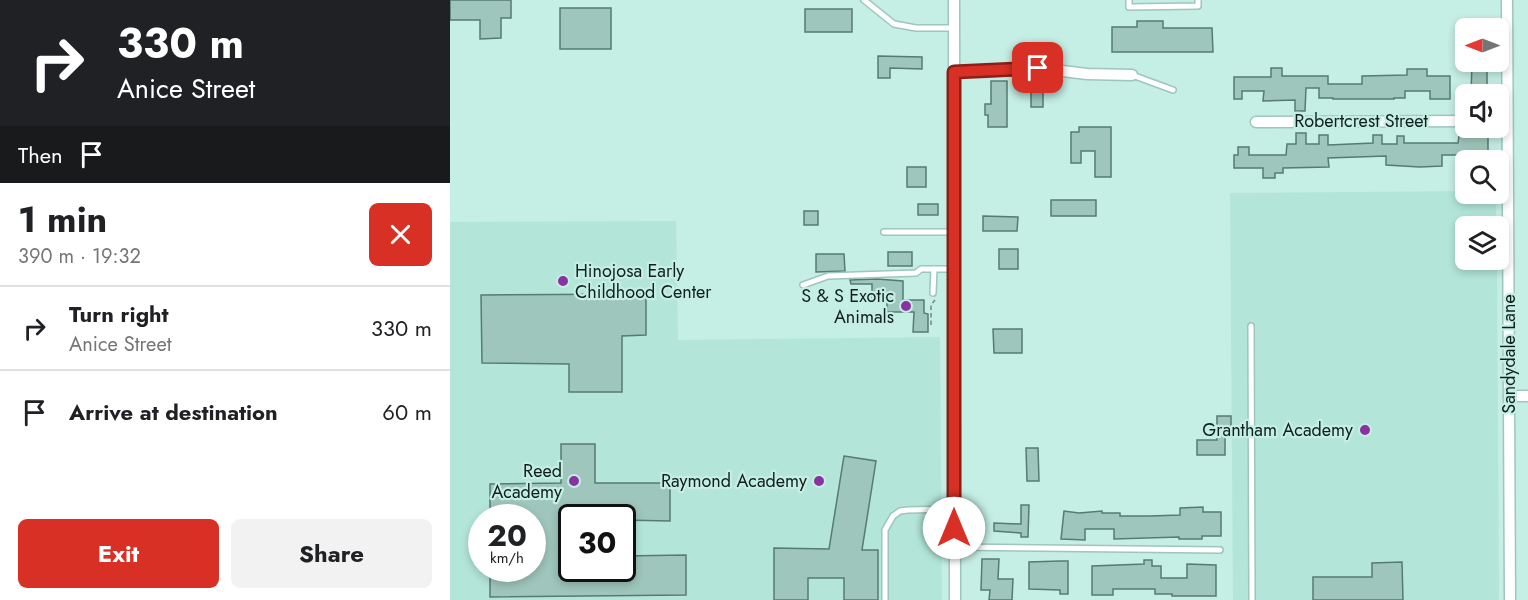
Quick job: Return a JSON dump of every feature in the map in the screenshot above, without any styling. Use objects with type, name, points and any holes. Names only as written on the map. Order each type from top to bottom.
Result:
[{"type":"street","points":[[954,0],[955,600]]},
{"type":"street","name":"Sandydale Lane","points":[[1504,84],[1507,0]]},
{"type":"street","points":[[954,72],[1038,68],[1087,74],[1132,75]]},
{"type":"street","name":"Robertcrest Street","points":[[1256,122],[1455,121]]},
{"type":"street","name":"Sandydale Lane","points":[[1503,138],[1509,396],[1510,600]]},
{"type":"street","points":[[1509,396],[1528,396]]},
{"type":"lane","points":[[864,0],[894,24],[916,28],[954,28]]},
{"type":"lane","points":[[1129,0],[1129,7],[1198,6],[1198,0]]},
{"type":"lane","points":[[1132,75],[1173,90]]},
{"type":"lane","points":[[884,232],[955,232]]},
{"type":"lane","points":[[803,285],[828,276],[916,273],[921,269],[956,269]]},
{"type":"lane","points":[[933,293],[934,269]]},
{"type":"lane","points":[[1251,326],[1252,600]]},
{"type":"lane","points":[[885,600],[885,530],[893,516],[900,511],[908,510],[954,509]]},
{"type":"lane","points":[[955,547],[1220,550]]},
{"type":"path","points":[[931,325],[929,314],[931,304],[937,298],[933,293]]},
{"type":"shaded area","name":"Grantham Academy","points":[[1455,191],[1455,204],[1496,204],[1496,216],[1455,216],[1455,270],[1497,270],[1499,600],[1233,600],[1230,193]]},
{"type":"shaded area","points":[[676,221],[678,340],[940,337],[942,600],[450,600],[450,222]]},
{"type":"building","points":[[450,0],[511,0],[511,18],[501,18],[501,38],[480,39],[480,20],[450,20]]},
{"type":"building","points":[[560,8],[611,8],[611,49],[560,49]]},
{"type":"building","points":[[805,9],[852,9],[852,32],[805,32]]},
{"type":"building","points":[[1137,21],[1163,21],[1163,28],[1212,28],[1213,52],[1112,52],[1112,27],[1137,27]]},
{"type":"building","points":[[878,56],[922,57],[922,69],[890,68],[890,78],[878,78]]},
{"type":"building","points":[[1271,68],[1282,68],[1282,76],[1328,76],[1328,84],[1362,84],[1362,76],[1407,75],[1407,69],[1427,69],[1427,76],[1450,76],[1450,99],[1430,99],[1430,91],[1405,91],[1405,98],[1394,99],[1319,98],[1319,88],[1306,88],[1305,111],[1295,111],[1295,100],[1263,101],[1264,91],[1242,91],[1242,99],[1234,99],[1234,77],[1271,77]]},
{"type":"building","points":[[1472,72],[1487,72],[1487,84],[1471,84]]},
{"type":"building","points":[[991,81],[1007,81],[1007,127],[988,127],[985,104],[991,104]]},
{"type":"building","points":[[1031,81],[1043,81],[1043,107],[1031,107]]},
{"type":"building","points":[[1079,127],[1111,127],[1111,177],[1095,177],[1095,151],[1081,151],[1081,163],[1071,163],[1071,132],[1079,132]]},
{"type":"building","points":[[1296,133],[1306,133],[1306,144],[1319,144],[1319,135],[1328,135],[1328,145],[1373,143],[1373,135],[1382,135],[1382,144],[1397,144],[1397,136],[1404,136],[1404,143],[1458,143],[1459,138],[1488,138],[1488,150],[1455,150],[1455,155],[1442,155],[1442,166],[1386,165],[1386,156],[1328,158],[1329,167],[1283,168],[1283,173],[1275,173],[1275,178],[1263,178],[1263,168],[1234,168],[1234,155],[1238,155],[1238,147],[1249,147],[1249,155],[1286,155],[1287,144],[1296,144]]},
{"type":"building","points":[[907,167],[926,167],[926,187],[907,187]]},
{"type":"building","points":[[1051,200],[1096,200],[1096,216],[1051,216]]},
{"type":"building","points":[[918,204],[938,204],[938,215],[918,215]]},
{"type":"building","points":[[804,211],[818,211],[818,225],[804,225]]},
{"type":"building","points":[[983,216],[1018,217],[1017,231],[983,231]]},
{"type":"building","points":[[999,249],[1018,249],[1018,269],[999,269]]},
{"type":"building","points":[[888,252],[912,252],[912,266],[888,266]]},
{"type":"building","points":[[816,254],[844,254],[845,271],[816,272]]},
{"type":"building","name":"S & S Exotic Animals","points":[[850,280],[903,281],[903,300],[924,300],[924,313],[928,314],[928,332],[913,332],[914,312],[887,312],[887,298],[872,297],[872,284],[851,284]]},
{"type":"building","points":[[646,294],[646,335],[622,336],[622,392],[569,392],[569,364],[482,363],[481,295]]},
{"type":"building","points":[[993,329],[1022,329],[1022,353],[994,353]]},
{"type":"building","points":[[1217,416],[1231,416],[1231,427],[1225,427],[1225,455],[1197,455],[1197,440],[1217,440]]},
{"type":"building","points":[[561,444],[595,444],[595,483],[670,483],[670,521],[636,520],[636,504],[558,504],[558,582],[636,582],[636,556],[686,555],[686,595],[490,597],[490,582],[546,582],[546,504],[490,504],[490,484],[561,483]]},
{"type":"building","points":[[1026,448],[1038,448],[1039,481],[1027,481]]},
{"type":"building","points":[[844,456],[876,461],[862,550],[878,550],[878,600],[844,600],[844,578],[808,578],[808,600],[774,600],[774,548],[829,549]]},
{"type":"building","points":[[1021,505],[1029,505],[1028,537],[1021,537],[1021,533],[994,531],[994,523],[1021,524]]},
{"type":"building","points":[[1203,507],[1203,512],[1221,512],[1221,536],[1202,536],[1202,539],[1179,539],[1179,537],[1114,539],[1114,529],[1085,529],[1085,540],[1061,539],[1064,511],[1079,513],[1102,511],[1102,513],[1120,513],[1120,516],[1150,516],[1180,515],[1180,508]]},
{"type":"building","points":[[982,559],[999,559],[998,579],[1013,579],[1012,600],[989,600],[990,590],[981,590]]},
{"type":"building","points":[[1144,560],[1152,560],[1152,566],[1161,566],[1161,578],[1187,578],[1187,564],[1216,565],[1216,596],[1172,596],[1172,594],[1155,594],[1155,589],[1113,589],[1113,595],[1092,595],[1092,566],[1144,564]]},
{"type":"building","points":[[1068,561],[1068,594],[1060,594],[1060,590],[1029,589],[1029,562]]},
{"type":"building","points":[[1402,562],[1403,600],[1313,600],[1313,577],[1372,577],[1372,563]]},
{"type":"place","name":"Hinojosa Early Childhood Center","points":[[563,281]]},
{"type":"place","name":"S & S Exotic Animals","points":[[906,306]]},
{"type":"place","name":"Grantham Academy","points":[[1365,430]]},
{"type":"place","name":"Reed Academy","points":[[574,481]]},
{"type":"place","name":"Raymond Academy","points":[[819,481]]},
{"type":"route","points":[[954,528],[956,269],[954,72],[1038,68]]}]
